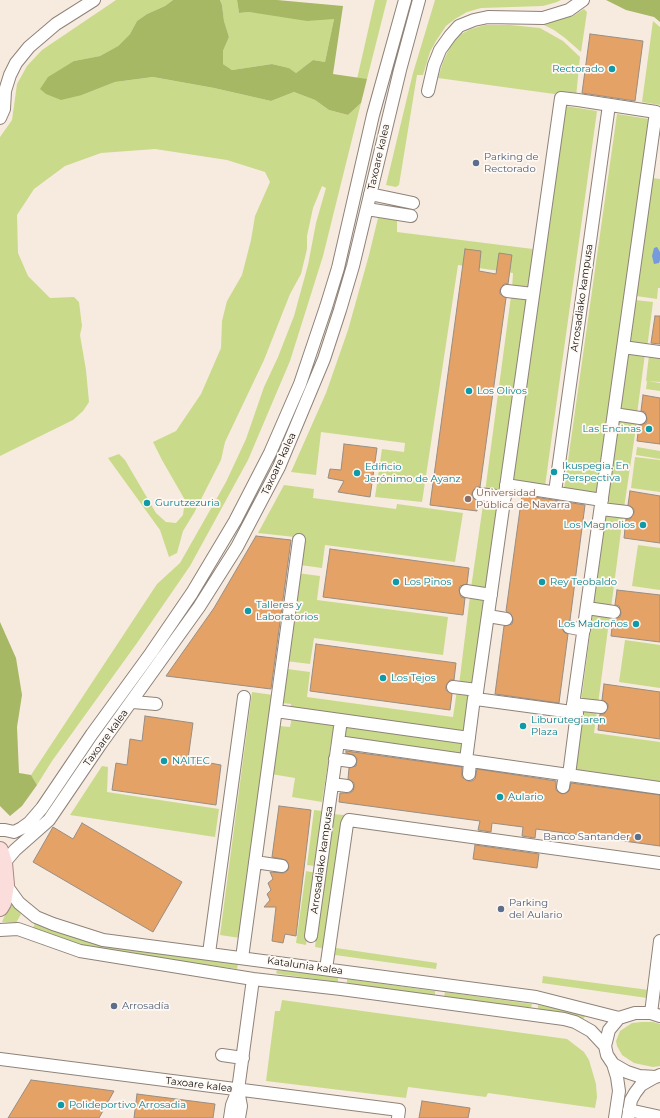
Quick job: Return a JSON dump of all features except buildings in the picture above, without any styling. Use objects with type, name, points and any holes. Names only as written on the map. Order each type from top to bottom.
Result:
[{"type":"main road","points":[[0,908],[3,903],[6,885],[2,857]]},
{"type":"street","points":[[0,118],[4,110],[7,83],[16,63],[29,47],[56,24],[94,0]]},
{"type":"street","name":"Taxoare kalea","points":[[0,830],[14,832],[22,828],[29,823],[42,808],[92,734],[151,653],[192,593],[235,521],[270,453],[300,384],[338,268],[377,100],[405,0]]},
{"type":"street","name":"Taxoare kalea","points":[[2,857],[15,850],[49,820],[100,745],[133,702],[199,607],[237,547],[280,467],[324,359],[340,310],[353,266],[400,70],[420,0]]},
{"type":"street","points":[[428,91],[434,65],[440,50],[459,26],[474,20],[488,17],[543,18],[569,10],[583,0]]},
{"type":"street","points":[[469,774],[468,738],[474,698],[477,694],[561,98],[656,112],[654,170],[623,347],[572,708]]},
{"type":"street","name":"Arrosadiako kampusa","points":[[555,492],[610,105]]},
{"type":"street","points":[[370,194],[413,203]]},
{"type":"street","points":[[367,209],[411,216]]},
{"type":"street","points":[[507,290],[533,294]]},
{"type":"street","points":[[623,347],[660,352]]},
{"type":"street","points":[[614,414],[640,418]]},
{"type":"street","points":[[506,485],[555,492],[627,512]]},
{"type":"street","points":[[479,494],[504,497]]},
{"type":"street","points":[[242,958],[299,540]]},
{"type":"street","points":[[466,591],[491,595]]},
{"type":"street","points":[[587,608],[614,612]]},
{"type":"street","points":[[488,616],[506,618]]},
{"type":"street","points":[[569,627],[584,630]]},
{"type":"street","points":[[453,687],[477,694],[572,708],[601,708]]},
{"type":"street","points":[[209,953],[244,697]]},
{"type":"street","points":[[133,702],[156,704]]},
{"type":"street","points":[[563,787],[567,774],[577,713],[572,708]]},
{"type":"street","points":[[276,711],[468,738]]},
{"type":"street","name":"Arrosadiako kampusa","points":[[312,936],[341,720]]},
{"type":"street","points":[[338,742],[660,788]]},
{"type":"street","points":[[336,759],[350,761]]},
{"type":"street","points":[[332,784],[347,786]]},
{"type":"street","points":[[326,969],[347,824],[349,820],[532,847],[660,862]]},
{"type":"street","points":[[255,862],[282,866]]},
{"type":"street","name":"Katalunia kalea","points":[[6,885],[20,903],[36,917],[103,940],[536,997],[619,1018]]},
{"type":"street","name":"Katalunia kalea","points":[[0,930],[18,929],[80,951],[253,979],[349,990],[564,1019],[575,1022],[591,1031],[600,1039],[605,1046],[607,1055],[614,1064],[619,1091],[615,1118]]},
{"type":"street","points":[[605,1046],[609,1030],[619,1018],[635,1013],[656,1014],[660,941]]},
{"type":"street","points":[[230,1118],[232,1105],[238,1090],[253,979]]},
{"type":"street","points":[[222,1051],[243,1054]]},
{"type":"street","name":"Taxoare kalea","points":[[0,1060],[238,1090],[398,1114]]},
{"type":"street","points":[[614,1064],[627,1072],[639,1076],[658,1076]]},
{"type":"street","points":[[658,1076],[640,1085],[635,1092],[629,1114],[660,1117]]},
{"type":"street","points":[[238,1090],[241,1106],[239,1118]]},
{"type":"green space","points":[[116,0],[173,0],[137,21],[130,34],[118,46],[100,56],[74,61],[82,95],[115,82],[153,77],[214,88],[271,101],[294,92],[315,100],[329,110],[348,115],[361,103],[323,256],[290,361],[248,460],[190,566],[137,643],[52,761],[37,785],[31,775],[157,584],[180,563],[226,482],[246,439],[264,387],[278,357],[294,316],[308,265],[316,223],[326,188],[322,186],[313,208],[307,236],[307,249],[301,274],[290,294],[264,360],[225,442],[221,460],[194,513],[183,531],[177,553],[169,557],[160,530],[108,458],[119,454],[125,460],[156,513],[166,522],[176,523],[183,515],[185,500],[153,442],[176,431],[201,394],[221,348],[222,321],[227,301],[242,275],[251,240],[255,216],[270,182],[265,172],[227,160],[155,149],[101,153],[65,166],[34,189],[17,215],[18,253],[28,276],[50,298],[74,297],[79,302],[82,326],[80,335],[86,370],[89,402],[83,411],[73,420],[0,456],[0,137],[12,120],[17,84],[27,66],[42,50]]},
{"type":"green space","points":[[173,0],[220,0],[229,37],[223,51],[223,64],[232,70],[272,64],[289,68],[296,73],[313,60],[325,62],[334,19],[307,21],[249,12],[239,13],[237,0],[277,0],[343,6],[333,74],[367,79],[361,103],[348,115],[329,110],[315,100],[294,92],[271,101],[214,88],[153,77],[115,82],[82,95],[61,100],[46,94],[40,89],[48,77],[74,61],[100,56],[118,46],[130,34],[137,21]]},
{"type":"green space","points":[[220,0],[237,0],[239,13],[249,12],[334,19],[325,62],[313,60],[296,73],[289,68],[272,64],[232,70],[223,64],[223,51],[229,37]]},
{"type":"green space","points":[[375,0],[387,0],[367,79],[357,79]]},
{"type":"green space","points":[[435,0],[561,0],[543,6],[481,8],[467,12],[446,26],[430,52],[423,75],[417,75],[399,185],[396,187],[386,185],[413,73]]},
{"type":"green space","points":[[606,0],[660,0],[660,22],[654,17],[626,10]]},
{"type":"green space","points":[[584,9],[587,12],[581,52],[554,30],[542,24],[573,16]]},
{"type":"green space","points":[[653,21],[660,27],[660,105],[642,102]]},
{"type":"green space","points":[[485,25],[510,25],[540,28],[563,41],[580,57],[576,97],[438,78],[443,62],[451,45],[461,34]]},
{"type":"green space","points":[[565,106],[597,111],[545,486],[512,482]]},
{"type":"green space","points":[[617,114],[649,119],[596,494],[564,489]]},
{"type":"green space","points":[[652,178],[660,179],[660,288],[658,288],[657,299],[636,296]]},
{"type":"green space","points":[[378,218],[397,219],[397,232],[533,249],[528,291],[512,289],[513,273],[458,265],[422,502],[375,497],[382,449],[404,452],[405,443],[321,432],[316,475],[291,472],[326,393],[348,330]]},
{"type":"green space","points":[[511,296],[527,298],[500,494],[485,492]]},
{"type":"green space","points":[[635,300],[653,302],[647,349],[629,347]]},
{"type":"green space","points":[[628,352],[645,354],[637,414],[619,412]]},
{"type":"green space","points":[[649,355],[660,357],[660,382],[646,381]]},
{"type":"green space","points":[[647,381],[660,383],[660,391],[646,389]]},
{"type":"green space","points":[[619,419],[637,421],[624,508],[606,506]]},
{"type":"green space","points":[[637,447],[660,451],[660,459],[636,455]]},
{"type":"green space","points":[[635,457],[660,460],[660,492],[631,488]]},
{"type":"green space","points":[[284,485],[314,489],[313,498],[396,509],[397,504],[463,513],[455,562],[325,545],[322,568],[300,565],[304,538],[258,533]]},
{"type":"green space","points":[[484,498],[499,500],[487,590],[471,588]]},
{"type":"green space","points":[[605,513],[623,516],[611,608],[593,605]]},
{"type":"green space","points":[[638,545],[660,548],[660,590],[632,586]]},
{"type":"green space","points":[[297,573],[320,576],[317,600],[448,617],[443,655],[314,638],[310,664],[286,661]]},
{"type":"green space","points":[[470,596],[485,598],[474,687],[459,685]]},
{"type":"green space","points":[[593,612],[610,614],[598,704],[581,702]]},
{"type":"green space","points":[[0,622],[16,658],[22,695],[17,727],[19,773],[31,775],[37,785],[22,806],[10,816],[0,806]]},
{"type":"green space","points":[[625,640],[660,645],[660,688],[619,682]]},
{"type":"green space","points":[[287,669],[310,672],[307,697],[453,717],[457,690],[473,692],[468,727],[464,727],[463,735],[290,710],[291,704],[282,703]]},
{"type":"green space","points":[[252,692],[273,695],[240,938],[220,935]]},
{"type":"green space","points":[[580,709],[597,711],[594,733],[660,742],[660,785],[571,773]]},
{"type":"green space","points":[[292,717],[334,723],[322,802],[292,797],[295,778],[271,774],[279,726],[290,727]]},
{"type":"green space","points":[[344,723],[464,740],[462,756],[342,739]]},
{"type":"green space","points":[[102,766],[108,767],[107,792],[219,809],[215,837],[70,815]]},
{"type":"green space","points":[[314,810],[323,811],[315,866],[307,865]]},
{"type":"green space","points":[[333,814],[344,815],[326,949],[315,947]]},
{"type":"green space","points":[[306,871],[316,873],[306,945],[296,943]]},
{"type":"green space","points":[[10,903],[21,914],[16,923],[2,922]]},
{"type":"green space","points":[[35,923],[81,939],[101,944],[238,964],[237,969],[98,950],[67,941],[33,928]]},
{"type":"green space","points":[[336,948],[437,963],[436,969],[335,955]]},
{"type":"green space","points":[[277,970],[338,977],[338,982],[278,974],[276,973]]},
{"type":"green space","points":[[543,976],[649,990],[647,998],[542,983]]},
{"type":"green space","points":[[347,979],[435,991],[435,995],[347,984]]},
{"type":"green space","points":[[445,992],[532,1004],[531,1008],[444,997]]},
{"type":"green space","points":[[282,1000],[567,1039],[584,1052],[589,1060],[596,1084],[597,1097],[595,1108],[488,1093],[486,1097],[408,1087],[406,1098],[266,1081],[275,1011],[280,1011]]},
{"type":"green space","points":[[538,1005],[586,1015],[583,1019],[565,1013],[538,1009]]},
{"type":"green space","points":[[653,1022],[660,1024],[660,1066],[653,1067],[634,1063],[622,1055],[617,1046],[616,1041],[620,1031],[632,1023]]},
{"type":"water","points":[[657,247],[660,252],[660,260],[659,263],[654,264],[652,256],[654,248]]},
{"type":"place","name":"Rectorado","points":[[612,69]]},
{"type":"place","name":"Parking de Rectorado","points":[[476,163]]},
{"type":"place","name":"Los Olivos","points":[[469,391]]},
{"type":"place","name":"Las Encinas","points":[[649,429]]},
{"type":"place","name":"Ikuspegia. En Perspectiva","points":[[554,472]]},
{"type":"place","name":"Edificio Jerónimo de Ayanz","points":[[357,473]]},
{"type":"place","name":"Universidad Pública de Navarra","points":[[468,499]]},
{"type":"place","name":"Gurutzezuria","points":[[147,503]]},
{"type":"place","name":"Los Magnolios","points":[[643,525]]},
{"type":"place","name":"Los Pinos","points":[[396,582]]},
{"type":"place","name":"Rey Teobaldo","points":[[542,582]]},
{"type":"place","name":"Talleres y Laboratorios","points":[[248,611]]},
{"type":"place","name":"Los Madroños","points":[[636,624]]},
{"type":"place","name":"Los Tejos","points":[[383,678]]},
{"type":"place","name":"Liburutegiaren Plaza","points":[[523,726]]},
{"type":"place","name":"NAITEC","points":[[164,761]]},
{"type":"place","name":"Aulario","points":[[500,797]]},
{"type":"place","name":"Banco Santander","points":[[638,837]]},
{"type":"place","name":"Parking del Aulario","points":[[501,909]]},
{"type":"place","name":"Arrosadía","points":[[114,1006]]},
{"type":"place","name":"Polideportivo Arrosadia","points":[[61,1105]]}]
